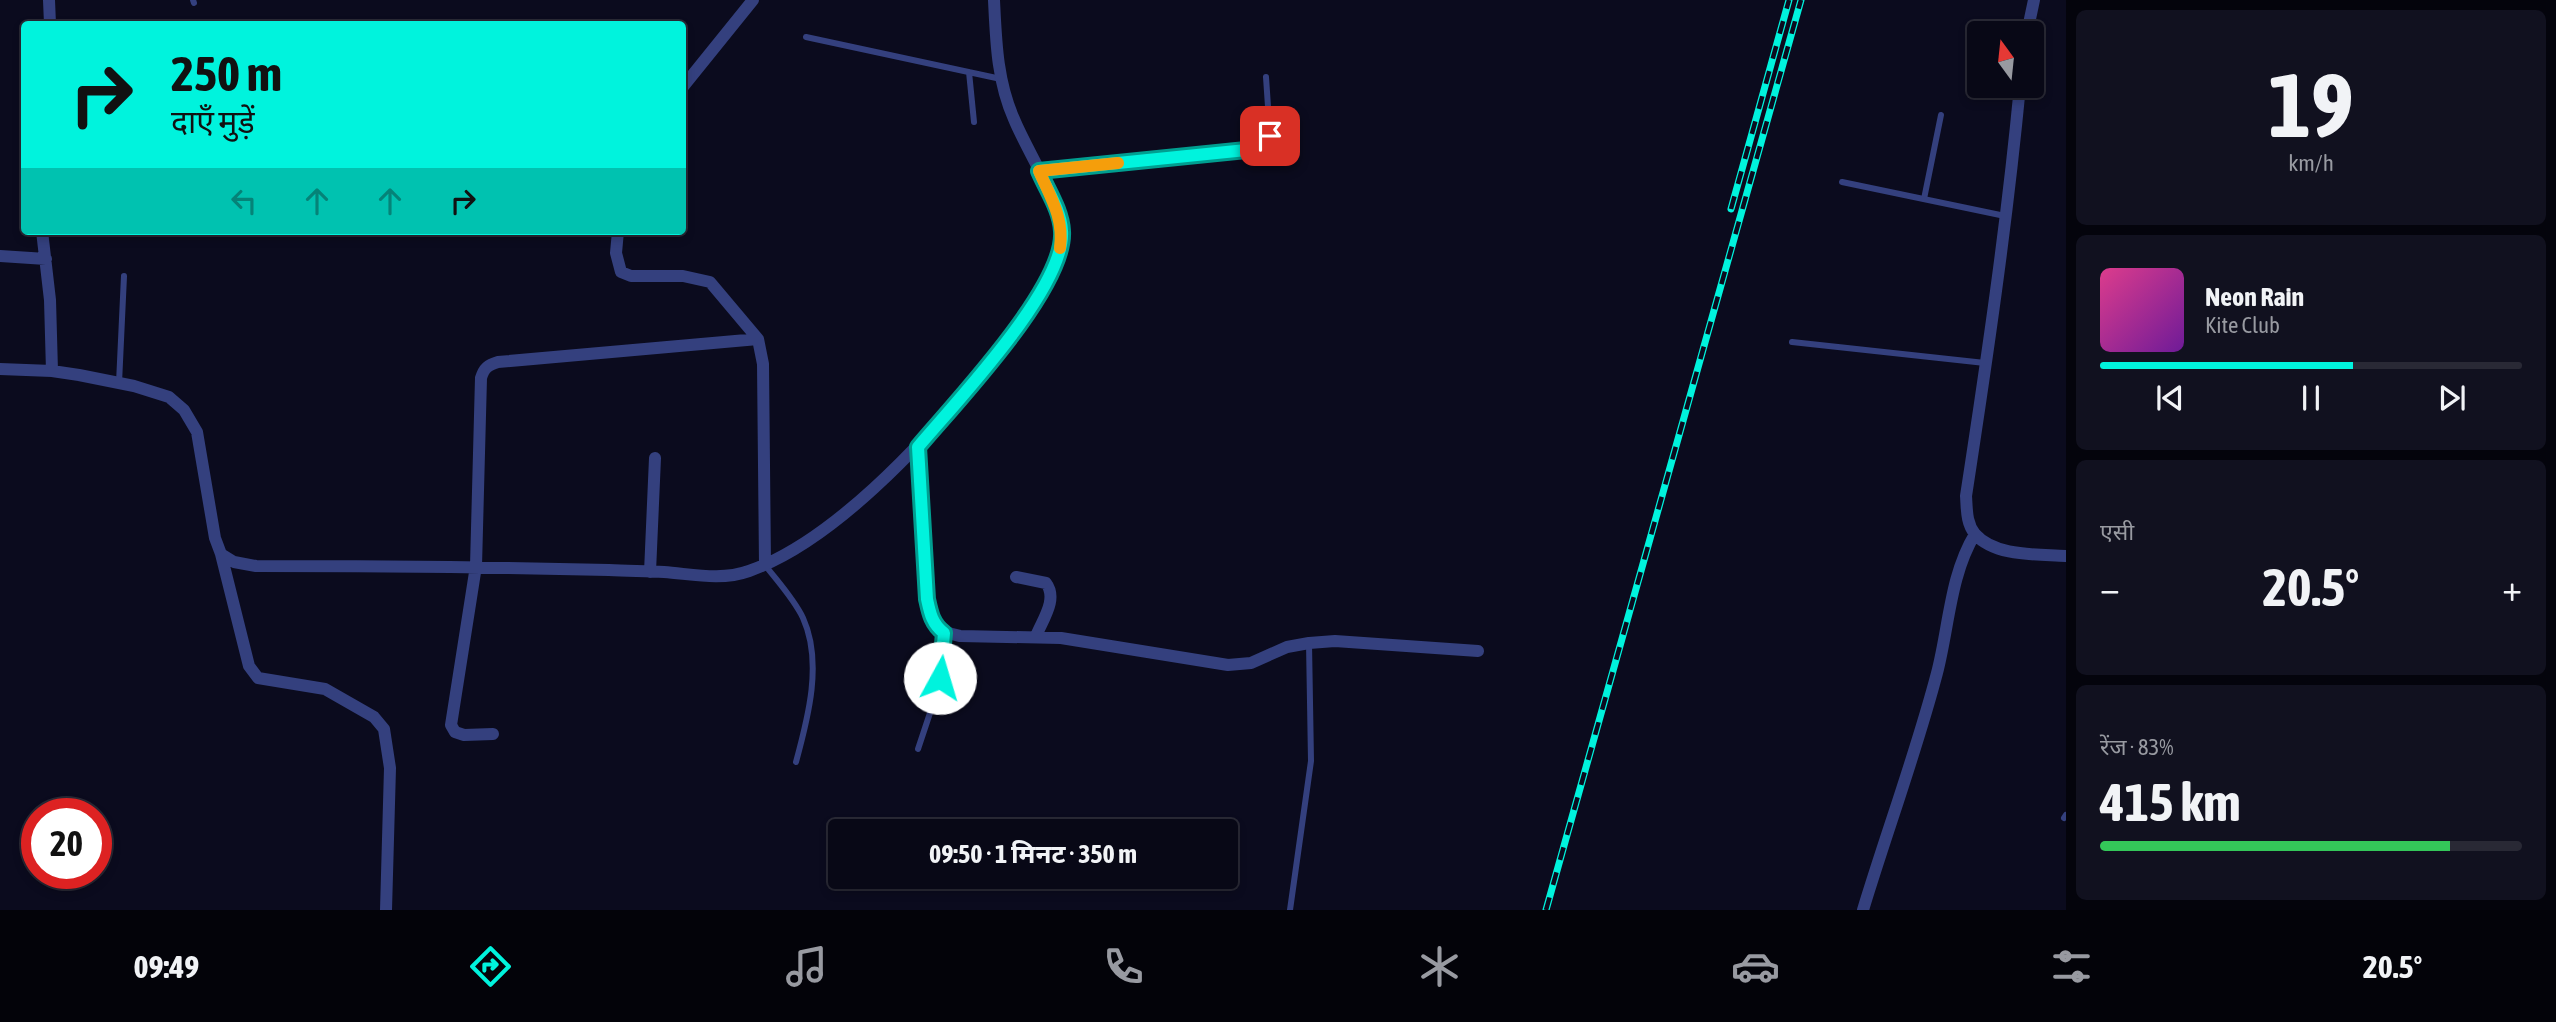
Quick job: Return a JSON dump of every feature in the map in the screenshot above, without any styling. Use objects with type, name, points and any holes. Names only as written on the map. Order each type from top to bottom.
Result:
[{"type":"street","points":[[49,0],[50,21]]},
{"type":"street","points":[[686,83],[753,0]]},
{"type":"street","points":[[221,554],[234,562],[256,566],[476,566],[726,577],[765,565],[793,550],[835,520],[918,447],[1038,301],[1060,252],[1062,231],[1057,210],[1013,118],[1001,79],[994,0]]},
{"type":"street","points":[[2030,21],[2034,0]]},
{"type":"street","points":[[2019,98],[2007,216],[1966,496],[1967,518],[1975,534],[1992,546],[2015,552],[2066,556]]},
{"type":"street","points":[[43,235],[51,321],[52,371]]},
{"type":"street","points":[[618,235],[616,253],[621,272],[631,276],[683,276],[710,282],[758,340],[763,365],[765,565]]},
{"type":"street","points":[[0,256],[46,259]]},
{"type":"street","points":[[493,734],[464,735],[455,733],[451,725],[476,566],[481,378],[484,370],[489,365],[758,340]]},
{"type":"street","points":[[0,369],[52,371],[119,383],[169,397],[184,410],[197,432],[215,538],[252,673],[266,680],[325,689],[374,717],[384,729],[390,768],[386,910]]},
{"type":"street","points":[[918,447],[927,599],[936,627],[944,633],[960,636],[1036,636],[1228,665],[1251,663],[1287,647],[1335,641],[1478,651]]},
{"type":"street","points":[[650,572],[655,458]]},
{"type":"street","points":[[1863,910],[1931,695],[1962,557],[1975,534]]},
{"type":"street","points":[[1016,576],[1046,583],[1051,589],[1052,599],[1036,636]]},
{"type":"lane","points":[[806,37],[1001,79]]},
{"type":"lane","points":[[969,72],[974,122]]},
{"type":"lane","points":[[1039,171],[1265,147],[1270,136],[1266,77]]},
{"type":"lane","points":[[1924,199],[1941,115]]},
{"type":"lane","points":[[1842,182],[2007,216]]},
{"type":"lane","points":[[119,383],[124,276]]},
{"type":"lane","points":[[1792,342],[1987,364]]},
{"type":"lane","points":[[765,565],[797,608],[809,634],[811,700],[796,762]]},
{"type":"lane","points":[[918,750],[937,692],[944,633]]},
{"type":"lane","points":[[1290,910],[1311,761],[1309,643]]},
{"type":"railway","points":[[1731,209],[1789,0]]},
{"type":"railway","points":[[1546,910],[1801,0]]},
{"type":"slow traffic","points":[[1060,248],[1062,231],[1057,210],[1039,171],[1118,163]]},
{"type":"route","points":[[940,678],[944,633],[936,627],[927,599],[918,447],[1038,301],[1053,271],[1060,252],[1062,231],[1057,210],[1039,171],[1256,149],[1265,147],[1270,136]]}]
